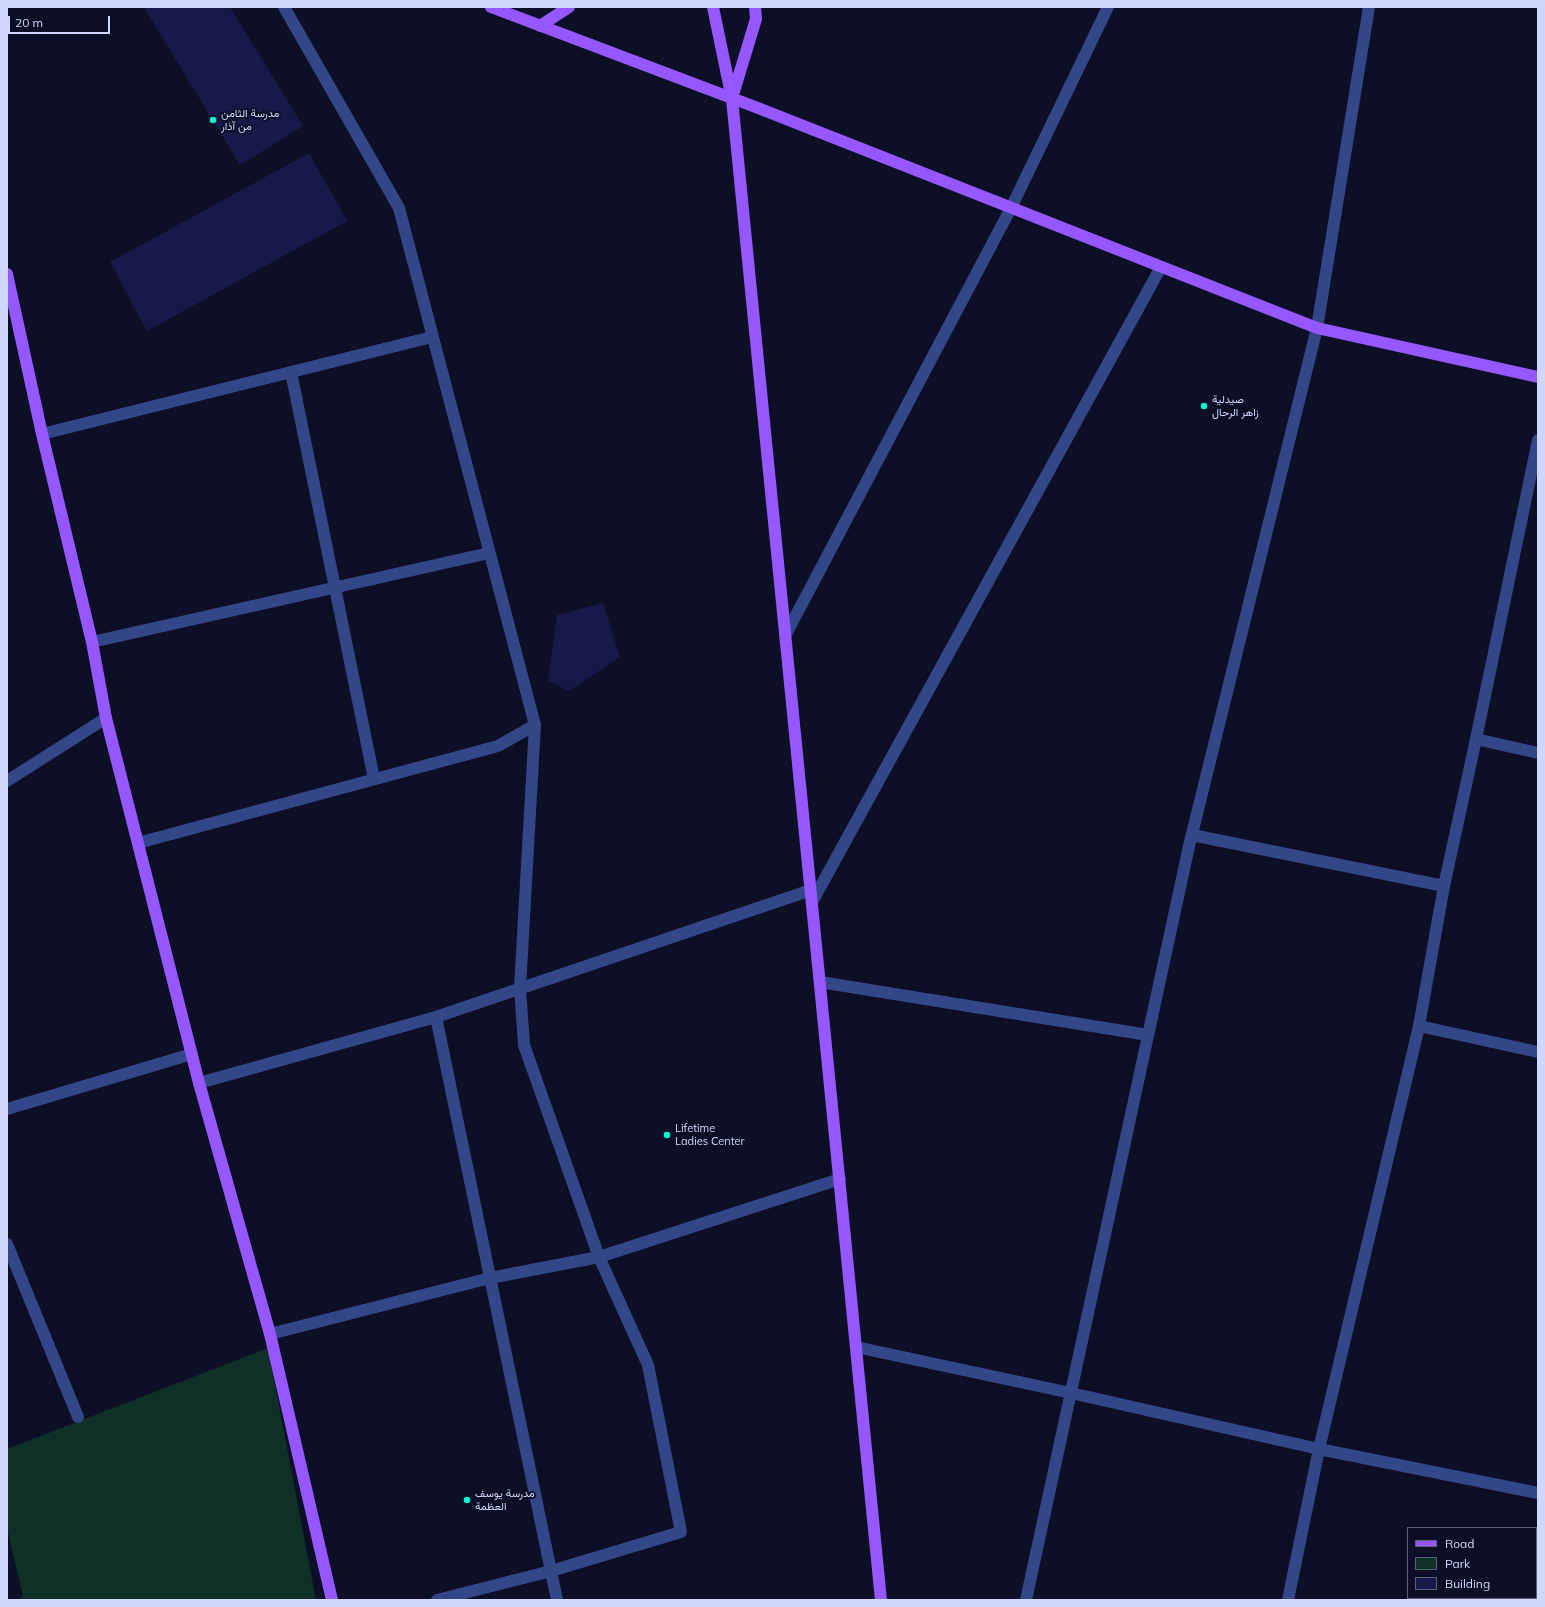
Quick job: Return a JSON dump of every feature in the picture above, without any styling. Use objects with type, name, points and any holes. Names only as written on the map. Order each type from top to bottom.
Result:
[{"type":"main road","points":[[491,7],[732,99],[1317,328],[1538,377]]},
{"type":"main road","points":[[540,26],[570,7]]},
{"type":"main road","points":[[714,7],[732,99],[881,1600]]},
{"type":"main road","points":[[732,99],[756,19],[755,7]]},
{"type":"main road","points":[[7,274],[42,434],[92,642],[106,718],[199,1083],[270,1334],[332,1600]]},
{"type":"street","points":[[284,7],[399,208],[535,725],[520,988],[524,1045],[599,1257],[648,1365],[681,1532],[551,1571],[438,1600]]},
{"type":"street","points":[[785,636],[1011,208],[1108,7]]},
{"type":"street","points":[[1026,1600],[1192,835],[1317,328],[1369,7]]},
{"type":"street","points":[[199,1083],[436,1017],[520,988],[811,896],[1161,267]]},
{"type":"street","points":[[42,434],[432,337]]},
{"type":"street","points":[[291,372],[374,779]]},
{"type":"street","points":[[1288,1600],[1318,1449],[1419,1026],[1444,886],[1538,440]]},
{"type":"street","points":[[92,642],[489,553]]},
{"type":"street","points":[[7,781],[106,718]]},
{"type":"street","points":[[138,843],[498,746],[535,725]]},
{"type":"street","points":[[1476,739],[1538,753]]},
{"type":"street","points":[[1192,835],[1444,886]]},
{"type":"street","points":[[820,982],[1148,1035]]},
{"type":"street","points":[[436,1017],[557,1600]]},
{"type":"street","points":[[1419,1026],[1538,1052]]},
{"type":"street","points":[[7,1109],[192,1054]]},
{"type":"street","points":[[270,1334],[490,1278],[599,1257],[840,1179]]},
{"type":"street","points":[[7,1244],[78,1417]]},
{"type":"street","points":[[856,1347],[1070,1393],[1318,1449],[1538,1493]]},
{"type":"green space","points":[[268,1348],[316,1600],[17,1600],[23,1596],[7,1528],[7,1449]]},
{"type":"building","points":[[148,7],[230,7],[303,126],[240,165],[145,9]]},
{"type":"building","points":[[309,153],[347,221],[147,331],[110,262]]},
{"type":"building","points":[[603,603],[620,657],[569,691],[548,681],[557,615]]},
{"type":"place","name":"مدرسة الثامن من آذار","points":[[213,120]]},
{"type":"place","name":"صيدلية زاهر الرحال","points":[[1204,406]]},
{"type":"place","name":"Lifetime Ladies Center","points":[[667,1135]]},
{"type":"place","name":"مدرسة يوسف العظمة","points":[[467,1500]]}]
